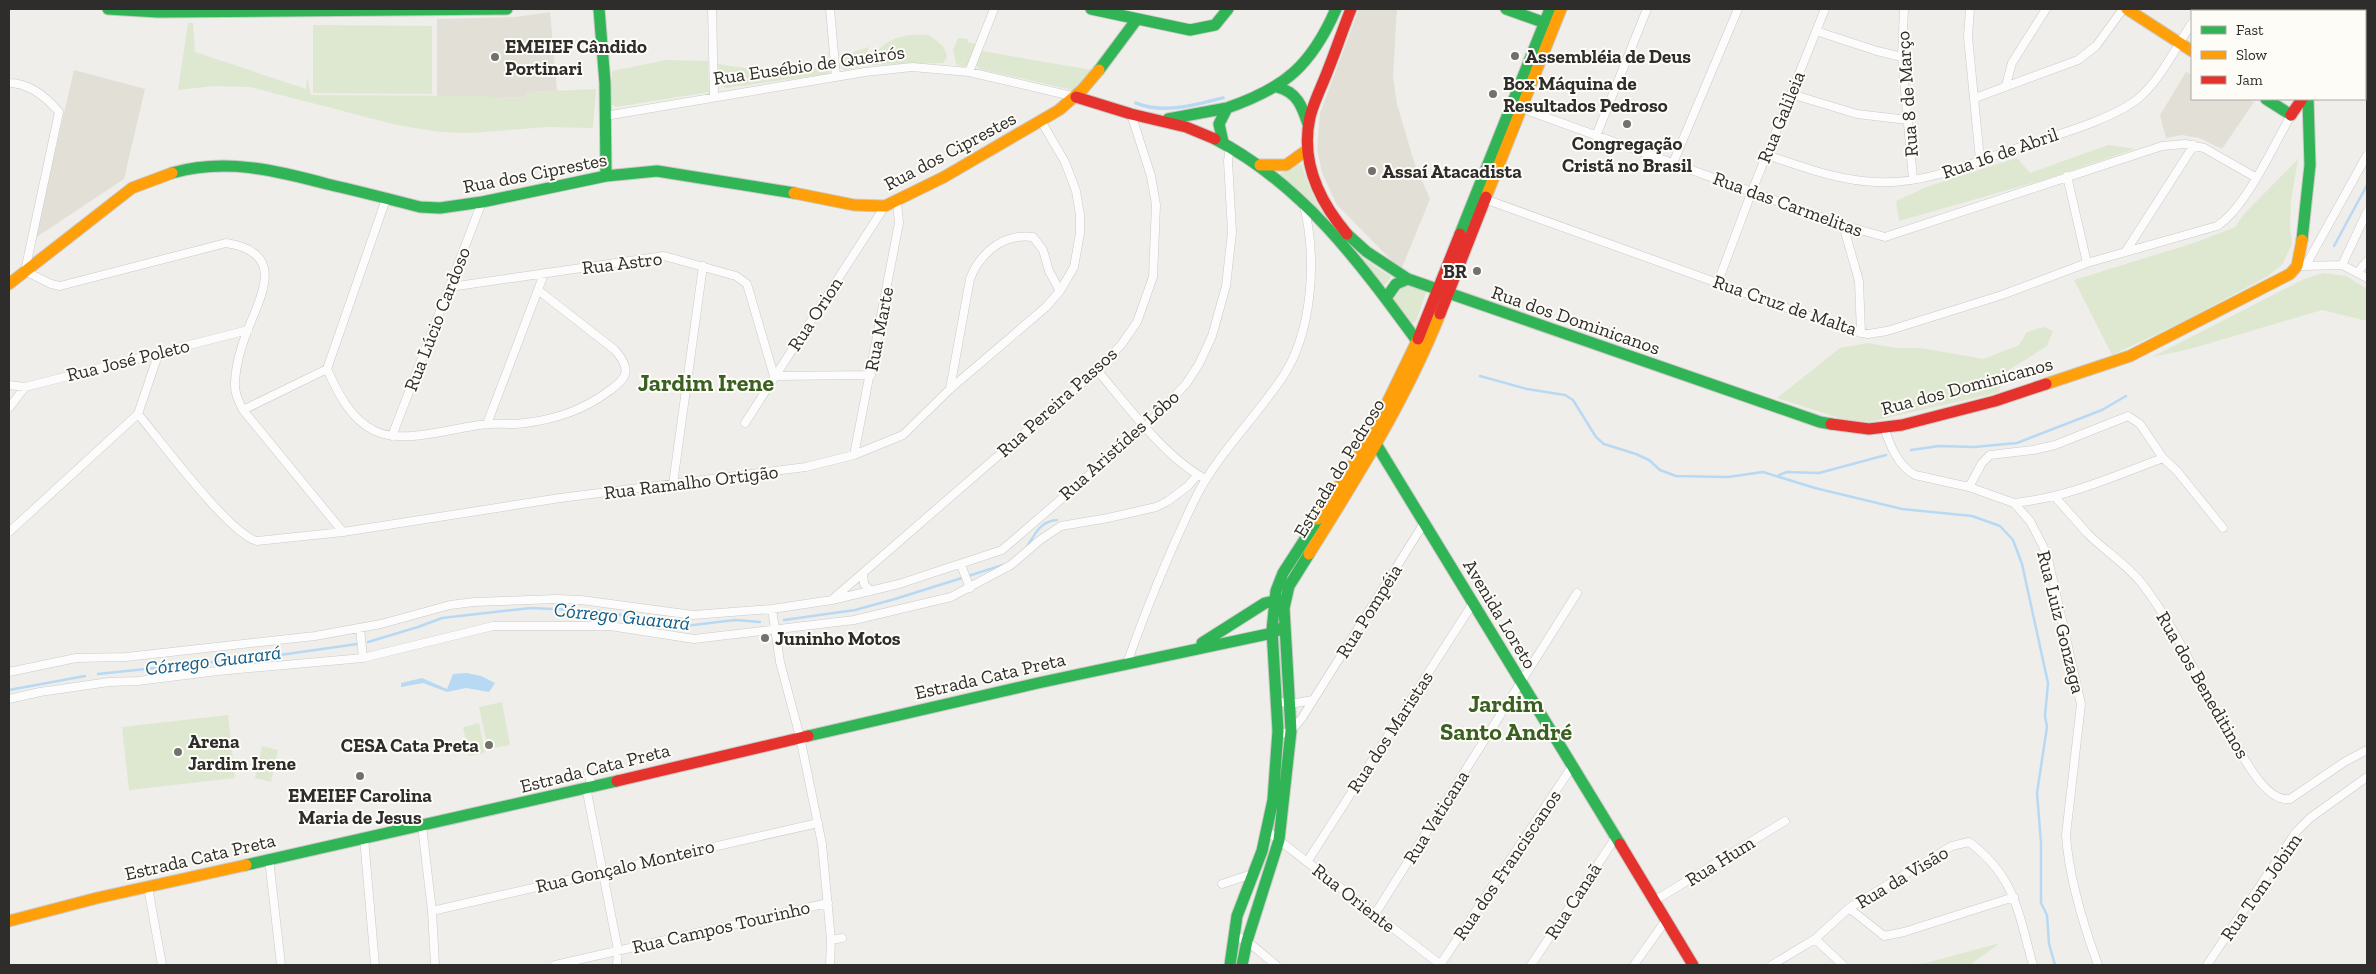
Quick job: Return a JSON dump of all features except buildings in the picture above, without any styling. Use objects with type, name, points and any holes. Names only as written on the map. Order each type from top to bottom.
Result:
[{"type":"street","points":[[108,9],[158,12],[507,9]]},
{"type":"street","points":[[599,9],[605,83],[606,176]]},
{"type":"street","points":[[712,9],[714,96]]},
{"type":"street","points":[[830,9],[836,76]]},
{"type":"street","points":[[969,72],[994,9]]},
{"type":"street","points":[[1091,9],[1182,29],[1200,30],[1215,25],[1228,9]]},
{"type":"street","points":[[1226,144],[1218,125],[1227,108],[1277,87],[1295,72],[1314,49],[1336,9]]},
{"type":"street","points":[[1351,9],[1308,124],[1307,150],[1316,190],[1334,220],[1374,260],[1408,279],[1442,292]]},
{"type":"street","points":[[1506,9],[1549,25]]},
{"type":"street","name":"Estrada do Pedroso","points":[[1549,25],[1550,9]]},
{"type":"street","name":"Estrada do Pedroso","points":[[1230,965],[1237,916],[1267,831],[1283,702],[1284,608],[1292,578],[1374,440],[1422,343],[1549,25],[1562,9]]},
{"type":"street","points":[[1596,136],[1647,9]]},
{"type":"street","points":[[1673,163],[1738,9]]},
{"type":"street","name":"Rua Galileia","points":[[1718,282],[1766,155],[1825,9]]},
{"type":"street","name":"Rua 8 de Março","points":[[1904,9],[1902,56],[1913,179]]},
{"type":"street","points":[[1970,9],[1968,37],[1980,160]]},
{"type":"street","points":[[2006,85],[2012,63],[2046,9]]},
{"type":"street","points":[[1975,98],[2006,85],[2067,65],[2087,54],[2104,36],[2122,9]]},
{"type":"street","points":[[2127,9],[2191,50]]},
{"type":"street","name":"Rua dos Ciprestes","points":[[9,284],[132,188],[180,171],[205,167],[235,165],[269,169],[420,207],[440,208],[482,202],[606,176],[657,171],[789,192],[854,206],[885,206],[944,177],[1041,121],[1076,98],[1089,84],[1137,19]]},
{"type":"street","name":"Rua 16 de Abril","points":[[1766,155],[1822,173],[1857,181],[1889,182],[1935,175],[2044,139],[2115,113],[2127,106],[2151,86],[2191,25]]},
{"type":"street","points":[[1816,31],[1877,51],[1902,56]]},
{"type":"street","name":"Rua Eusébio de Queirós","points":[[605,116],[836,76],[912,67],[969,72],[1076,98],[1130,114],[1164,119],[1194,129],[1226,144],[1260,165],[1304,205],[1350,253],[1422,343]]},
{"type":"street","points":[[9,84],[28,88],[42,95],[59,112],[25,271],[51,284],[71,285],[215,245],[226,243],[240,245],[251,251],[265,270],[266,281],[262,299],[248,330],[234,382],[235,391],[243,410],[343,532]]},
{"type":"street","points":[[1277,87],[1289,90],[1298,96],[1308,124]]},
{"type":"street","points":[[1791,94],[1857,114],[1908,120]]},
{"type":"street","points":[[2268,100],[2291,115],[2300,116],[2309,123]]},
{"type":"street","points":[[2291,115],[2301,100]]},
{"type":"street","points":[[2301,266],[2309,182],[2308,100]]},
{"type":"street","name":"Rua das Carmelitas","points":[[1516,106],[1843,225],[1885,237],[2162,146],[2177,144],[2194,145]]},
{"type":"street","name":"Rua Eusébio de Queirós","points":[[1164,119],[1227,108]]},
{"type":"street","name":"Rua Pereira Passos","points":[[832,600],[1097,370],[1122,345],[1137,322],[1146,301],[1154,269],[1156,205],[1149,169],[1130,114]]},
{"type":"street","name":"Rua Cruz de Malta","points":[[1481,197],[1861,333],[1876,333],[1905,326],[2002,295],[2087,263],[2217,226],[2226,221],[2239,207],[2291,115]]},
{"type":"street","name":"Rua Ramalho Ortigão","points":[[138,414],[221,514],[249,539],[257,541],[343,532],[560,498],[806,467],[854,455],[903,435],[950,389],[1046,307],[1060,291],[1070,275],[1077,257],[1080,216],[1070,172],[1041,121]]},
{"type":"street","name":"Rua Aristídes Lôbo","points":[[961,565],[1002,550],[1146,426],[1186,384],[1206,350],[1220,315],[1231,250],[1232,217],[1226,144]]},
{"type":"street","points":[[2126,251],[2194,145],[2214,152],[2255,178]]},
{"type":"street","points":[[1260,165],[1277,167],[1288,165],[1307,150]]},
{"type":"street","points":[[2301,266],[2367,155]]},
{"type":"street","points":[[2067,176],[2087,263]]},
{"type":"street","points":[[386,199],[327,369],[340,397],[357,418],[377,432],[392,436],[487,424],[524,424],[558,418],[588,406],[622,382],[625,376],[624,361],[615,350],[538,290]]},
{"type":"street","name":"Rua Lúcio Cardoso","points":[[392,436],[482,202]]},
{"type":"street","name":"Rua Marte","points":[[854,455],[899,224],[896,202]]},
{"type":"street","points":[[1127,663],[1158,576],[1186,517],[1207,480],[1282,378],[1294,356],[1307,308],[1311,279],[1310,230],[1304,205]]},
{"type":"street","name":"Rua Orion","points":[[745,422],[885,206]]},
{"type":"street","points":[[2342,265],[2367,212]]},
{"type":"street","points":[[1843,225],[1859,281],[1861,333]]},
{"type":"street","points":[[950,389],[970,279],[984,253],[1014,237],[1033,237],[1043,250],[1049,271],[1060,291]]},
{"type":"street","name":"Rua Astro","points":[[450,287],[664,256],[703,266],[736,276],[747,284],[774,376]]},
{"type":"street","points":[[2358,272],[2367,261]]},
{"type":"street","points":[[2301,266],[2342,265],[2367,278]]},
{"type":"street","points":[[673,484],[703,266]]},
{"type":"street","name":"Rua dos Dominicanos","points":[[1442,292],[1820,422],[1869,429],[1884,428],[1994,401],[2130,356],[2281,280],[2301,266]]},
{"type":"street","points":[[487,424],[544,274]]},
{"type":"street","points":[[1386,298],[1393,286],[1408,279]]},
{"type":"street","name":"Rua José Poleto","points":[[9,385],[25,387],[248,330]]},
{"type":"street","points":[[9,532],[138,414],[159,352]]},
{"type":"street","points":[[243,410],[327,369]]},
{"type":"street","points":[[1097,370],[1186,468],[1207,480]]},
{"type":"street","points":[[774,376],[870,375]]},
{"type":"street","points":[[9,408],[25,387]]},
{"type":"street","points":[[1969,487],[1982,463],[1990,455],[2033,450],[2055,445],[2074,439],[2124,417],[2131,417],[2140,424],[2163,458],[2186,481],[2222,528]]},
{"type":"street","name":"Rua Luiz Gonzaga","points":[[1884,428],[1902,466],[1907,471],[1915,475],[1969,487],[2014,503],[2024,512],[2038,534],[2048,559],[2080,691],[2081,719],[2066,835],[2067,853],[2088,935],[2098,965]]},
{"type":"street","name":"Estrada do Pedroso","points":[[1242,965],[1247,941],[1279,840],[1291,731],[1283,702],[1274,633],[1276,589],[1284,573],[1374,440]]},
{"type":"street","name":"Avenida Loreto","points":[[1374,440],[1693,965]]},
{"type":"street","points":[[2014,503],[2055,497],[2163,458]]},
{"type":"street","points":[[9,699],[40,692],[108,682],[138,681],[218,671],[363,658],[493,626],[610,626],[694,639],[776,631],[854,620],[951,597],[1011,566],[1040,540],[1061,526],[1156,507],[1168,501],[1188,486],[1198,475]]},
{"type":"street","name":"Rua dos Beneditinos","points":[[2055,497],[2088,534],[2134,574],[2144,586],[2190,660],[2222,722],[2253,772],[2273,796],[2282,800],[2290,799],[2346,761],[2367,750]]},
{"type":"street","name":"Rua Pompéia","points":[[1291,731],[1313,700],[1424,523]]},
{"type":"street","points":[[9,672],[76,658],[126,657],[315,636],[360,628],[450,605],[474,602],[573,600],[693,615],[772,609],[832,600],[872,591],[961,565],[970,588]]},
{"type":"street","points":[[863,574],[864,584],[872,591]]},
{"type":"street","name":"Rua Vaticana","points":[[1375,914],[1577,593]]},
{"type":"street","points":[[1274,601],[1284,608]]},
{"type":"street","name":"Estrada Cata Preta","points":[[1190,649],[1223,632],[1265,603],[1274,601]]},
{"type":"street","name":"Rua dos Maristas","points":[[1307,862],[1473,603]]},
{"type":"street","points":[[772,609],[780,662],[800,737],[818,823],[828,903],[831,940],[830,965]]},
{"type":"street","points":[[1240,619],[1235,631],[1240,640]]},
{"type":"street","name":"Estrada Cata Preta","points":[[9,921],[148,887],[422,826],[800,737],[1190,649],[1274,633],[1285,626]]},
{"type":"street","points":[[360,628],[363,658]]},
{"type":"street","points":[[1283,702],[1313,700]]},
{"type":"street","points":[[1278,734],[1291,731]]},
{"type":"street","name":"Rua dos Franciscanos","points":[[1441,965],[1573,765]]},
{"type":"street","points":[[588,773],[601,871],[618,950],[617,965]]},
{"type":"street","name":"Rua Tom Jobim","points":[[2207,965],[2296,832],[2310,818],[2367,777]]},
{"type":"street","name":"Rua Hum","points":[[1654,901],[1785,821]]},
{"type":"street","name":"Rua Gonçalo Monteiro","points":[[432,911],[818,823]]},
{"type":"street","points":[[422,826],[432,911],[435,965]]},
{"type":"street","name":"Rua Oriente","points":[[1267,831],[1441,965]]},
{"type":"street","name":"Rua Canaã","points":[[1531,965],[1616,837]]},
{"type":"street","points":[[364,838],[375,965]]},
{"type":"street","name":"Rua da Visão","points":[[1772,965],[1815,939],[1849,908],[1952,846],[1969,842],[1985,854],[2008,884],[2014,896],[2033,965]]},
{"type":"street","points":[[269,859],[281,965]]},
{"type":"street","points":[[1222,884],[1252,874]]},
{"type":"street","points":[[148,887],[162,965]]},
{"type":"street","points":[[1849,908],[1884,936],[1904,932],[2014,896]]},
{"type":"street","name":"Rua Campos Tourinho","points":[[555,965],[828,903]]},
{"type":"street","points":[[1634,965],[1666,920]]},
{"type":"street","points":[[1233,935],[1247,941],[1276,965]]},
{"type":"street","points":[[831,940],[842,938]]},
{"type":"street","points":[[1815,939],[1843,965]]},
{"type":"shaded area","points":[[1359,9],[1397,9],[1393,76],[1397,104],[1415,165],[1430,199],[1401,270],[1337,205],[1322,173],[1317,149],[1320,113]]},
{"type":"shaded area","name":"EMEIEF Cândido Portinari","points":[[550,12],[557,91],[526,92],[526,97],[437,97],[437,19],[516,17]]},
{"type":"shaded area","points":[[74,70],[145,89],[124,179],[35,238]]},
{"type":"shaded area","points":[[2186,72],[2191,74],[2191,100],[2251,100],[2254,102],[2222,149],[2199,138],[2182,135],[2166,138],[2160,115]]},
{"type":"green space","points":[[188,23],[193,23],[195,52],[306,89],[307,77],[311,95],[487,96],[487,98],[525,97],[526,92],[596,89],[593,128],[547,127],[470,133],[439,132],[397,125],[250,87],[214,86],[178,90]]},
{"type":"green space","points":[[313,25],[432,26],[432,94],[313,93]]},
{"type":"green space","points":[[910,35],[928,35],[945,50],[947,57],[943,63],[871,65],[879,49],[893,40]]},
{"type":"green space","points":[[958,38],[968,39],[968,42],[976,44],[968,65],[963,67],[956,64],[953,50]]},
{"type":"green space","points":[[869,47],[861,67],[845,70],[841,67],[840,58],[852,57],[853,52]]},
{"type":"green space","points":[[981,51],[1092,70],[1076,90],[1073,90],[979,69],[976,65]]},
{"type":"green space","points":[[667,60],[708,61],[709,92],[616,107],[611,104],[612,71]]},
{"type":"green space","points":[[718,64],[770,72],[773,76],[790,74],[791,76],[830,64],[829,74],[726,88],[719,85]]},
{"type":"green space","points":[[2108,145],[2135,149],[2043,180],[1899,221],[1896,201],[1929,186],[2017,158],[2030,173]]},
{"type":"green space","points":[[2298,159],[2291,201],[2290,227],[2292,244],[2282,265],[2268,276],[2180,323],[2112,355],[2074,280],[2197,242],[2235,227],[2244,214]]},
{"type":"green space","points":[[1299,164],[1302,165],[1315,199],[1334,229],[1360,255],[1390,276],[1390,279],[1383,287],[1279,174]]},
{"type":"green space","points":[[2323,273],[2346,276],[2367,289],[2367,321],[2322,310],[2190,349],[2152,357],[2304,279]]},
{"type":"green space","points":[[1405,284],[1423,289],[1426,293],[1416,321],[1411,324],[1393,300],[1394,292]]},
{"type":"green space","points":[[2044,327],[2053,331],[2047,346],[2004,373],[1999,392],[1992,394],[1869,422],[1842,419],[1777,398],[1840,348],[1868,343],[1896,348],[1920,348],[1984,359],[2019,345],[2027,332]]},
{"type":"green space","points":[[502,702],[510,745],[488,749],[479,707]]},
{"type":"green space","name":"Arena Jardim Irene","points":[[228,715],[235,778],[129,790],[122,727]]},
{"type":"green space","points":[[479,723],[485,753],[469,756],[463,727]]},
{"type":"green space","points":[[262,746],[278,750],[271,782],[255,778]]},
{"type":"green space","points":[[2000,943],[1970,965],[1907,965],[1926,963]]},
{"type":"water","points":[[1224,96],[1225,99],[1180,109],[1156,110],[1134,104],[1135,101],[1146,105],[1180,106]]},
{"type":"water","points":[[467,673],[481,676],[495,683],[489,692],[466,688],[447,692],[423,683],[401,687],[401,683],[422,678],[447,689],[453,674]]},
{"type":"waterway","points":[[2334,246],[2367,185]]},
{"type":"waterway","points":[[1480,376],[1527,389],[1565,395],[1573,400],[1596,437],[1604,444],[1636,454],[1649,460],[1660,470],[1676,476],[1728,477],[1763,472],[1815,488],[1902,509],[1972,516],[2000,526],[2013,540],[2022,564],[2048,683],[2045,716],[2047,727],[2037,793],[2041,843],[2041,903],[2047,915],[2049,944],[2055,965]]},
{"type":"waterway","points":[[1911,450],[1939,446],[1974,447],[2017,443],[2102,410],[2126,396]]},
{"type":"waterway","points":[[1779,475],[1787,472],[1819,473],[1886,455]]},
{"type":"waterway","name":"Córrego Guarará","points":[[1027,547],[1042,526],[1057,520]]},
{"type":"waterway","name":"Córrego Guarará","points":[[784,620],[855,610],[1003,565]]},
{"type":"waterway","name":"Córrego Guarará","points":[[368,642],[442,618],[531,608],[600,611],[665,624],[685,626],[735,620],[760,622]]},
{"type":"waterway","name":"Córrego Guarará","points":[[98,674],[280,655],[357,644]]},
{"type":"waterway","name":"Córrego Guarará","points":[[9,690],[85,676]]},
{"type":"traffic: fast","points":[[108,9],[158,12],[507,9]]},
{"type":"traffic: fast","points":[[599,9],[605,83],[606,176]]},
{"type":"traffic: fast","points":[[1091,9],[1190,30],[1215,25],[1228,9]]},
{"type":"traffic: fast","points":[[1223,142],[1219,124],[1227,108],[1265,92],[1294,72],[1317,46],[1336,9]]},
{"type":"traffic: fast","points":[[1506,9],[1551,25]]},
{"type":"traffic: fast","points":[[1460,234],[1550,9]]},
{"type":"traffic: fast","points":[[1099,70],[1137,19]]},
{"type":"traffic: fast","points":[[1277,87],[1284,89],[1294,96],[1301,106],[1308,124]]},
{"type":"traffic: fast","points":[[2268,100],[2291,115]]},
{"type":"traffic: fast","points":[[2302,240],[2310,165],[2308,100]]},
{"type":"traffic: fast","points":[[1168,119],[1227,108]]},
{"type":"traffic: fast","points":[[1215,139],[1246,157],[1302,202],[1351,255],[1417,341],[1423,344]]},
{"type":"traffic: fast","points":[[172,173],[211,166],[269,170],[420,207],[440,208],[482,202],[606,176],[657,171],[794,193]]},
{"type":"traffic: fast","points":[[1347,234],[1367,252],[1408,279],[1820,422],[1831,424]]},
{"type":"traffic: fast","points":[[1386,298],[1396,284],[1408,279]]},
{"type":"traffic: fast","points":[[1373,439],[1620,844]]},
{"type":"traffic: fast","points":[[1230,965],[1237,916],[1262,851],[1273,800],[1278,731],[1272,630],[1276,591],[1283,573],[1318,519]]},
{"type":"traffic: fast","points":[[1242,965],[1247,941],[1279,840],[1291,731],[1284,608],[1289,586],[1309,554]]},
{"type":"traffic: fast","points":[[1202,643],[1265,603],[1274,601],[1279,604]]},
{"type":"traffic: fast","points":[[808,736],[1038,683],[1273,633],[1285,626]]},
{"type":"traffic: fast","points":[[246,865],[617,781]]},
{"type":"traffic: slow","points":[[1486,197],[1561,9]]},
{"type":"traffic: slow","points":[[2127,9],[2191,50]]},
{"type":"traffic: slow","points":[[794,193],[854,205],[885,206],[944,177],[1059,110],[1082,90],[1099,70]]},
{"type":"traffic: slow","points":[[1260,165],[1286,165],[1307,150]]},
{"type":"traffic: slow","points":[[9,284],[132,188],[172,173]]},
{"type":"traffic: slow","points":[[2046,384],[2130,356],[2290,274],[2297,266],[2302,240]]},
{"type":"traffic: slow","points":[[1309,554],[1397,407],[1427,346],[1440,314]]},
{"type":"traffic: slow","points":[[1318,519],[1371,436],[1418,339]]},
{"type":"traffic: slow","points":[[9,921],[97,898],[246,865]]},
{"type":"traffic: jam","points":[[1347,234],[1328,208],[1314,180],[1308,150],[1308,134],[1314,105],[1351,9]]},
{"type":"traffic: jam","points":[[1076,97],[1131,114],[1186,127],[1215,139]]},
{"type":"traffic: jam","points":[[2291,115],[2301,100]]},
{"type":"traffic: jam","points":[[1440,314],[1486,197]]},
{"type":"traffic: jam","points":[[1418,339],[1460,234]]},
{"type":"traffic: jam","points":[[1831,424],[1869,429],[1902,425],[1995,401],[2046,384]]},
{"type":"traffic: jam","points":[[617,781],[808,736]]},
{"type":"traffic: jam","points":[[1620,844],[1693,965]]},
{"type":"place","name":"Assembléia de Deus","points":[[1515,56]]},
{"type":"place","name":"EMEIEF Cândido Portinari","points":[[495,57]]},
{"type":"place","name":"Box Máquina de Resultados Pedroso","points":[[1493,94]]},
{"type":"place","name":"Congregação Cristã no Brasil","points":[[1627,124]]},
{"type":"place","name":"Assaí Atacadista","points":[[1372,171]]},
{"type":"place","name":"BR","points":[[1477,271]]},
{"type":"place","name":"Juninho Motos","points":[[765,638]]},
{"type":"place","name":"CESA Cata Preta","points":[[489,745]]},
{"type":"place","name":"Arena Jardim Irene","points":[[178,752]]},
{"type":"place","name":"EMEIEF Carolina Maria de Jesus","points":[[360,776]]},
{"type":"district","name":"Jardim Irene","points":[[706,382]]},
{"type":"district","name":"Jardim Santo André","points":[[1506,717]]}]
